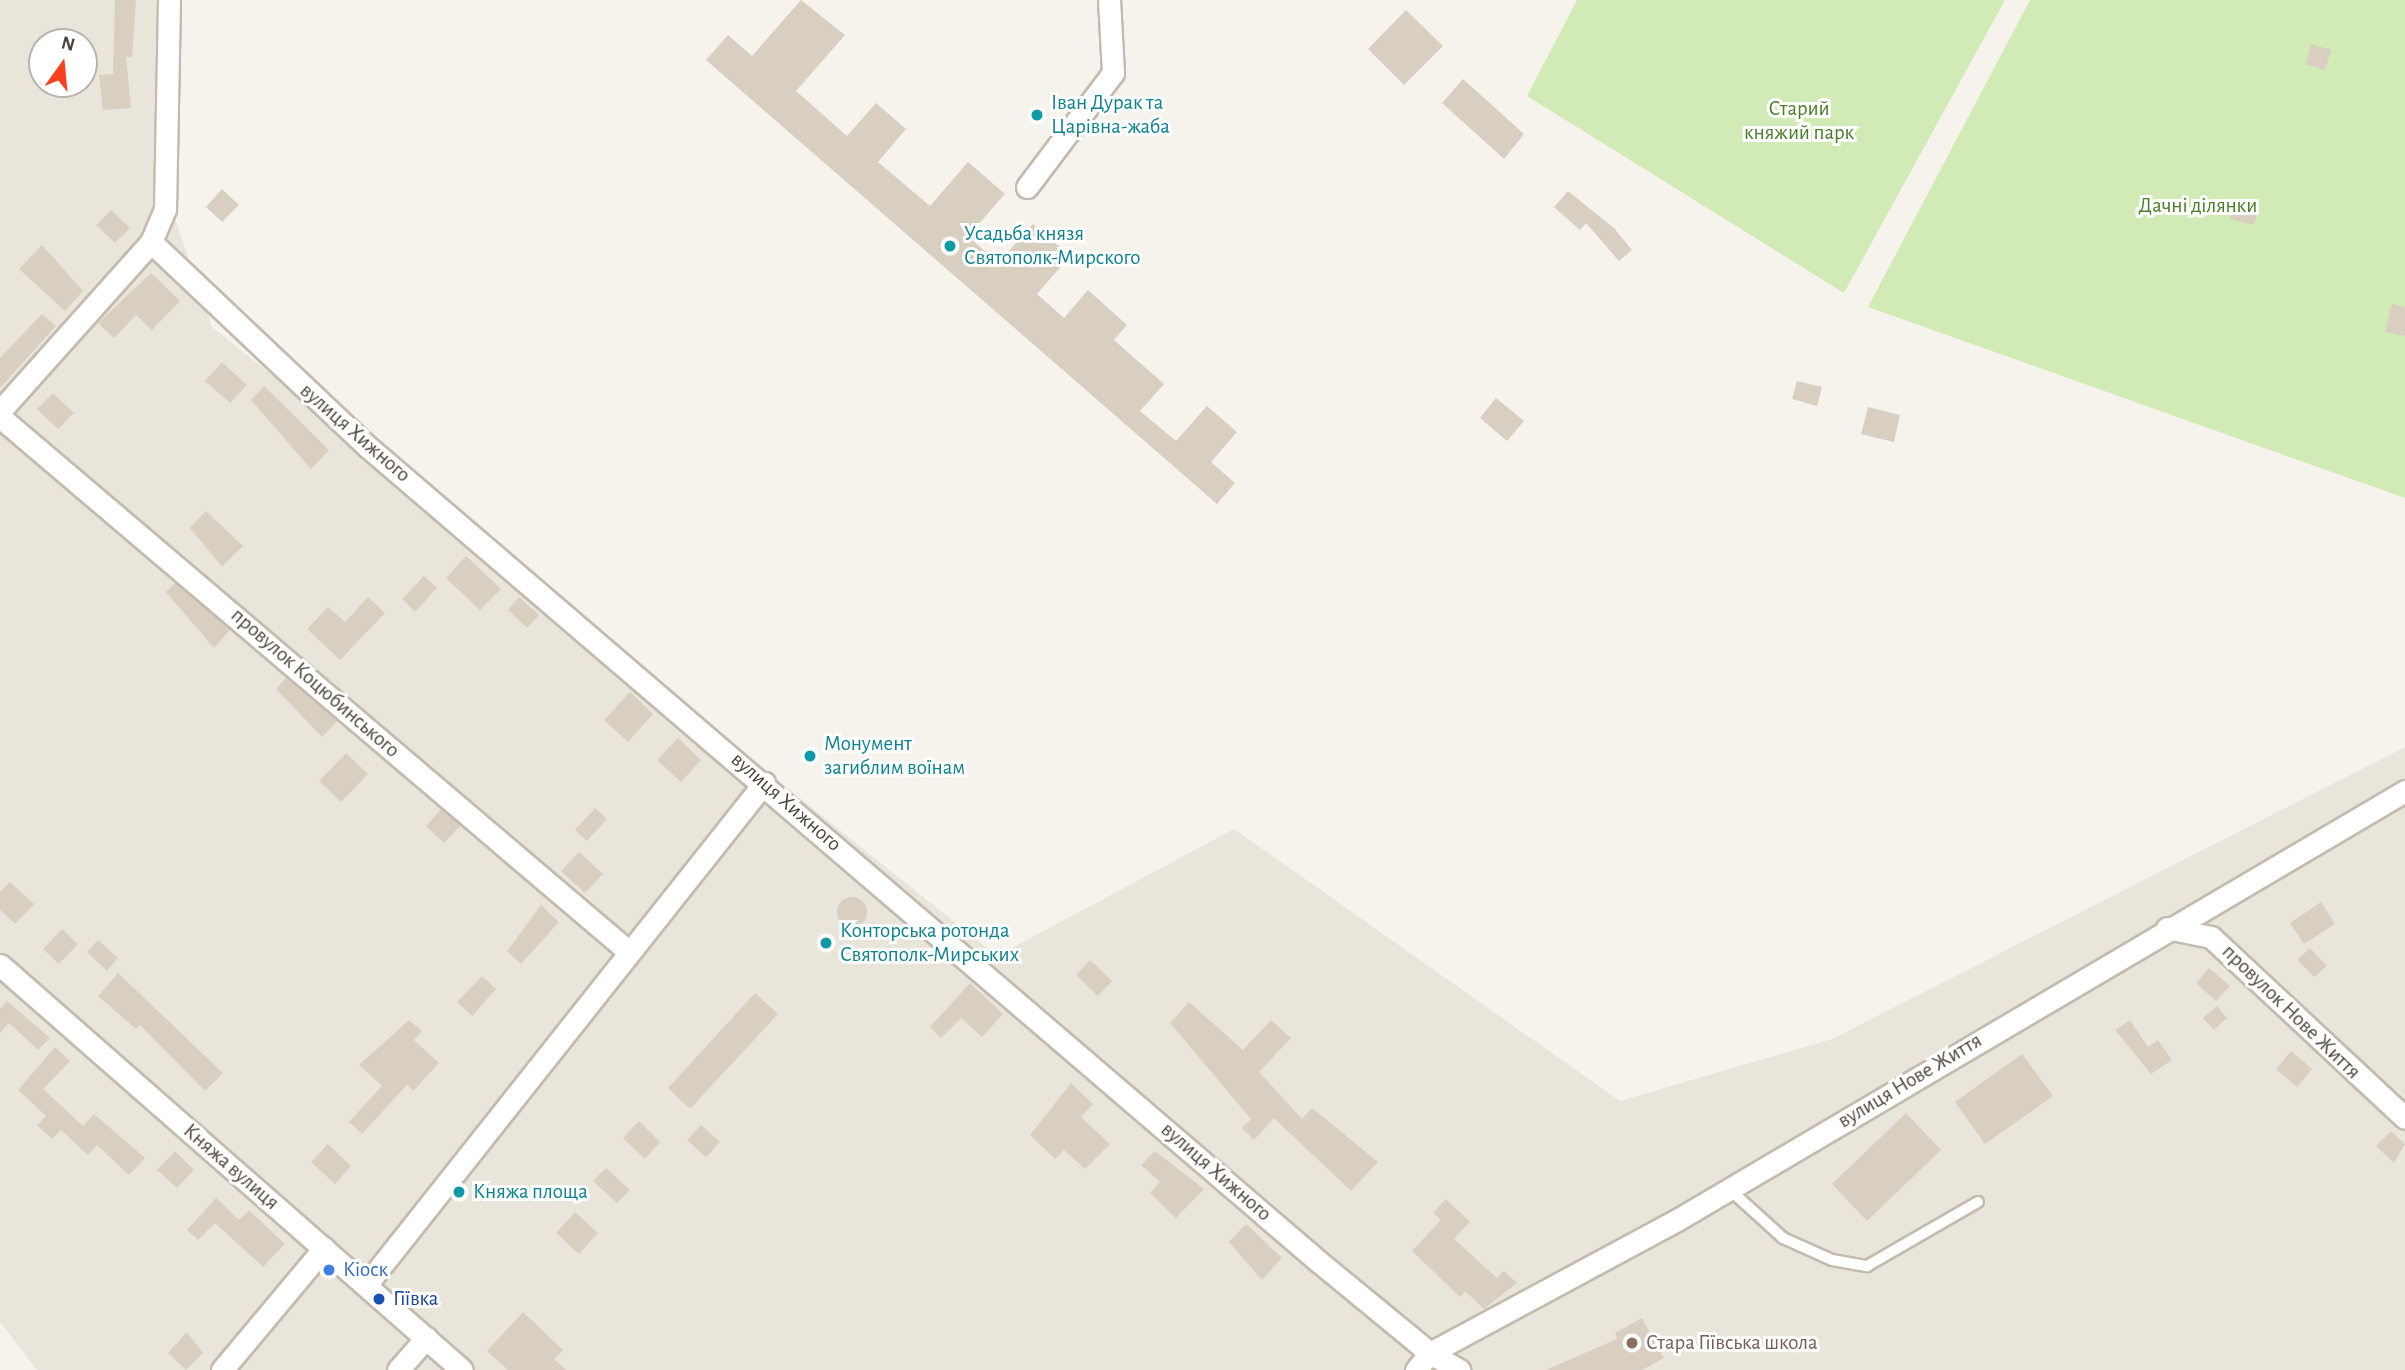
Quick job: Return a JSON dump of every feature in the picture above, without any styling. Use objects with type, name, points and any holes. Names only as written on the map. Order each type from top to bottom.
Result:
[{"type":"street","points":[[0,411],[151,242],[165,209],[169,0]]},
{"type":"street","points":[[1027,187],[1113,73],[1109,0]]},
{"type":"street","name":"вулиця Хижного","points":[[151,242],[368,447],[1430,1353],[1460,1370]]},
{"type":"street","name":"провулок Коцюбинського","points":[[0,417],[628,951]]},
{"type":"street","points":[[366,1285],[628,951],[764,783]]},
{"type":"street","name":"вулиця Нове Життя","points":[[1416,1370],[1430,1353],[1729,1189],[2167,928],[2405,791]]},
{"type":"street","name":"провулок Нове Життя","points":[[2167,928],[2211,937],[2405,1118]]},
{"type":"street","name":"Княжа вулиця","points":[[0,965],[462,1370]]},
{"type":"street","points":[[222,1370],[324,1248]]},
{"type":"street","points":[[398,1370],[426,1338]]},
{"type":"lane","points":[[1729,1189],[1783,1238],[1832,1260],[1867,1266],[1978,1202]]},
{"type":"shaded area","points":[[0,0],[167,0],[155,161],[212,327],[997,956],[1234,829],[1620,1101],[1832,1039],[2405,747],[2405,1370],[37,1370],[0,1322]]},
{"type":"green space","name":"Старий княжий парк","points":[[1577,0],[2005,0],[1844,293],[1527,96]]},
{"type":"green space","name":"Дачні ділянки","points":[[2030,0],[2405,0],[2405,498],[1868,307]]},
{"type":"building","points":[[115,0],[136,0],[132,57],[126,57],[131,108],[103,110],[99,75],[113,74]]},
{"type":"building","name":"Усадьба князя Святополк-Мирского","points":[[801,0],[845,35],[796,91],[847,136],[876,103],[906,129],[878,162],[930,206],[968,162],[1005,194],[968,236],[998,263],[1033,224],[1070,256],[1037,294],[1064,318],[1088,290],[1127,325],[1114,340],[1164,384],[1140,411],[1176,441],[1207,406],[1237,432],[1211,462],[1235,483],[1217,504],[706,60],[728,35],[752,56]]},
{"type":"building","points":[[1406,10],[1443,46],[1404,85],[1368,49]]},
{"type":"building","points":[[2311,44],[2331,50],[2325,70],[2306,64]]},
{"type":"building","points":[[1463,79],[1524,134],[1504,159],[1442,103]]},
{"type":"building","points":[[222,189],[239,205],[222,222],[206,207]]},
{"type":"building","points":[[1568,191],[1614,228],[1632,250],[1619,261],[1586,223],[1580,230],[1554,207]]},
{"type":"building","points":[[2235,202],[2258,208],[2254,225],[2230,219]]},
{"type":"building","points":[[111,210],[130,228],[115,243],[96,225]]},
{"type":"building","points":[[42,245],[83,291],[65,311],[19,269]]},
{"type":"building","points":[[151,273],[180,301],[152,330],[136,315],[114,338],[98,323]]},
{"type":"building","points":[[2392,304],[2405,307],[2405,336],[2385,332]]},
{"type":"building","points":[[42,314],[56,326],[0,388],[0,358]]},
{"type":"building","points":[[222,362],[247,385],[230,403],[205,381]]},
{"type":"building","points":[[1797,381],[1822,387],[1817,406],[1792,399]]},
{"type":"building","points":[[264,386],[329,450],[311,469],[251,400]]},
{"type":"building","points":[[53,393],[74,413],[58,429],[37,409]]},
{"type":"building","points":[[1496,398],[1524,421],[1507,441],[1480,418]]},
{"type":"building","points":[[1868,407],[1900,415],[1894,442],[1861,434]]},
{"type":"building","points":[[206,511],[243,546],[222,567],[190,528]]},
{"type":"building","points":[[466,556],[501,589],[480,610],[446,578]]},
{"type":"building","points":[[424,576],[437,588],[415,612],[402,599]]},
{"type":"building","points":[[175,583],[230,630],[214,648],[166,592]]},
{"type":"building","points":[[368,597],[385,613],[340,660],[307,629],[328,607],[345,622]]},
{"type":"building","points":[[519,597],[539,615],[527,628],[508,610]]},
{"type":"building","points":[[286,678],[337,721],[322,737],[276,689]]},
{"type":"building","points":[[630,692],[653,714],[628,742],[604,720]]},
{"type":"building","points":[[678,738],[701,760],[681,782],[657,760]]},
{"type":"building","points":[[346,753],[368,774],[341,802],[319,781]]},
{"type":"building","points":[[595,808],[607,819],[587,841],[575,830]]},
{"type":"building","points":[[441,809],[460,826],[444,843],[426,826]]},
{"type":"building","points":[[579,852],[603,874],[585,893],[561,871]]},
{"type":"building","points":[[10,882],[34,904],[15,924],[0,910],[0,892]]},
{"type":"building","points":[[852,897],[863,901],[867,912],[863,923],[852,927],[841,923],[837,912],[841,901]]},
{"type":"building","points":[[2321,902],[2335,924],[2304,944],[2290,923]]},
{"type":"building","points":[[541,905],[559,922],[521,964],[507,951]]},
{"type":"building","points":[[62,929],[78,944],[59,964],[43,949]]},
{"type":"building","points":[[98,940],[118,958],[107,971],[87,952]]},
{"type":"building","points":[[2310,948],[2327,966],[2314,977],[2297,960]]},
{"type":"building","points":[[1090,960],[1112,981],[1098,996],[1076,975]]},
{"type":"building","points":[[2209,968],[2230,986],[2216,1001],[2196,983]]},
{"type":"building","points":[[118,973],[223,1073],[205,1091],[140,1025],[136,1029],[98,996]]},
{"type":"building","points":[[482,976],[496,989],[472,1016],[457,1002]]},
{"type":"building","points":[[970,983],[1003,1014],[982,1037],[961,1018],[941,1038],[930,1027]]},
{"type":"building","points":[[755,993],[778,1014],[690,1109],[668,1088]]},
{"type":"building","points":[[7,1001],[50,1038],[38,1050],[9,1023],[0,1033],[0,1009]]},
{"type":"building","points":[[1189,1002],[1243,1050],[1271,1020],[1291,1038],[1259,1072],[1302,1119],[1312,1108],[1378,1162],[1351,1191],[1274,1118],[1254,1140],[1242,1128],[1251,1119],[1170,1023]]},
{"type":"building","points":[[2217,1006],[2227,1018],[2214,1030],[2203,1018]]},
{"type":"building","points":[[409,1020],[422,1031],[414,1040],[439,1063],[413,1091],[407,1085],[362,1134],[349,1122],[382,1086],[359,1065]]},
{"type":"building","points":[[2130,1020],[2148,1047],[2158,1040],[2172,1060],[2151,1074],[2115,1030]]},
{"type":"building","points":[[55,1047],[70,1061],[43,1089],[83,1126],[94,1114],[145,1158],[129,1175],[97,1145],[88,1155],[61,1130],[52,1139],[37,1125],[46,1116],[18,1090]]},
{"type":"building","points":[[2291,1051],[2312,1069],[2297,1087],[2276,1069]]},
{"type":"building","points":[[2022,1054],[2053,1096],[1985,1144],[1955,1102]]},
{"type":"building","points":[[1071,1083],[1093,1104],[1081,1117],[1110,1144],[1085,1169],[1064,1150],[1055,1159],[1030,1135]]},
{"type":"building","points":[[1906,1113],[1941,1150],[1867,1221],[1832,1184]]},
{"type":"building","points":[[639,1121],[660,1142],[645,1159],[623,1138]]},
{"type":"building","points":[[701,1125],[720,1142],[706,1157],[687,1140]]},
{"type":"building","points":[[2391,1131],[2405,1144],[2394,1163],[2376,1146]]},
{"type":"building","points":[[328,1144],[351,1166],[335,1184],[311,1162]]},
{"type":"building","points":[[175,1151],[194,1170],[177,1188],[157,1170]]},
{"type":"building","points":[[1155,1151],[1204,1189],[1176,1218],[1150,1193],[1160,1182],[1141,1165]]},
{"type":"building","points":[[606,1168],[630,1190],[617,1203],[593,1181]]},
{"type":"building","points":[[216,1198],[239,1220],[249,1210],[285,1244],[263,1267],[215,1223],[198,1240],[187,1230]]},
{"type":"building","points":[[1446,1199],[1470,1222],[1454,1239],[1497,1278],[1504,1271],[1517,1283],[1484,1309],[1465,1291],[1460,1297],[1412,1251],[1441,1220],[1433,1213]]},
{"type":"building","points":[[575,1212],[598,1233],[579,1254],[556,1233]]},
{"type":"building","points":[[1246,1224],[1282,1258],[1262,1280],[1229,1242]]},
{"type":"building","points":[[523,1312],[563,1350],[554,1359],[566,1370],[508,1370],[487,1351]]},
{"type":"building","name":"Стара Гіївська школа","points":[[1642,1318],[1664,1358],[1642,1370],[1546,1370],[1617,1339],[1615,1333]]},
{"type":"building","points":[[187,1332],[203,1353],[186,1370],[168,1353]]},
{"type":"place","name":"Іван Дурак та Царівна-жаба","points":[[1037,115]]},
{"type":"place","name":"Усадьба князя Святополк-Мирского","points":[[950,246]]},
{"type":"place","name":"Монумент загиблим воїнам","points":[[810,756]]},
{"type":"place","name":"Конторська ротонда Святополк-Мирських","points":[[826,943]]},
{"type":"place","name":"Княжа площа","points":[[459,1192]]},
{"type":"place","name":"Кіоск","points":[[329,1270]]},
{"type":"place","name":"Гіївка","points":[[379,1299]]},
{"type":"place","name":"Стара Гіївська школа","points":[[1632,1343]]}]
